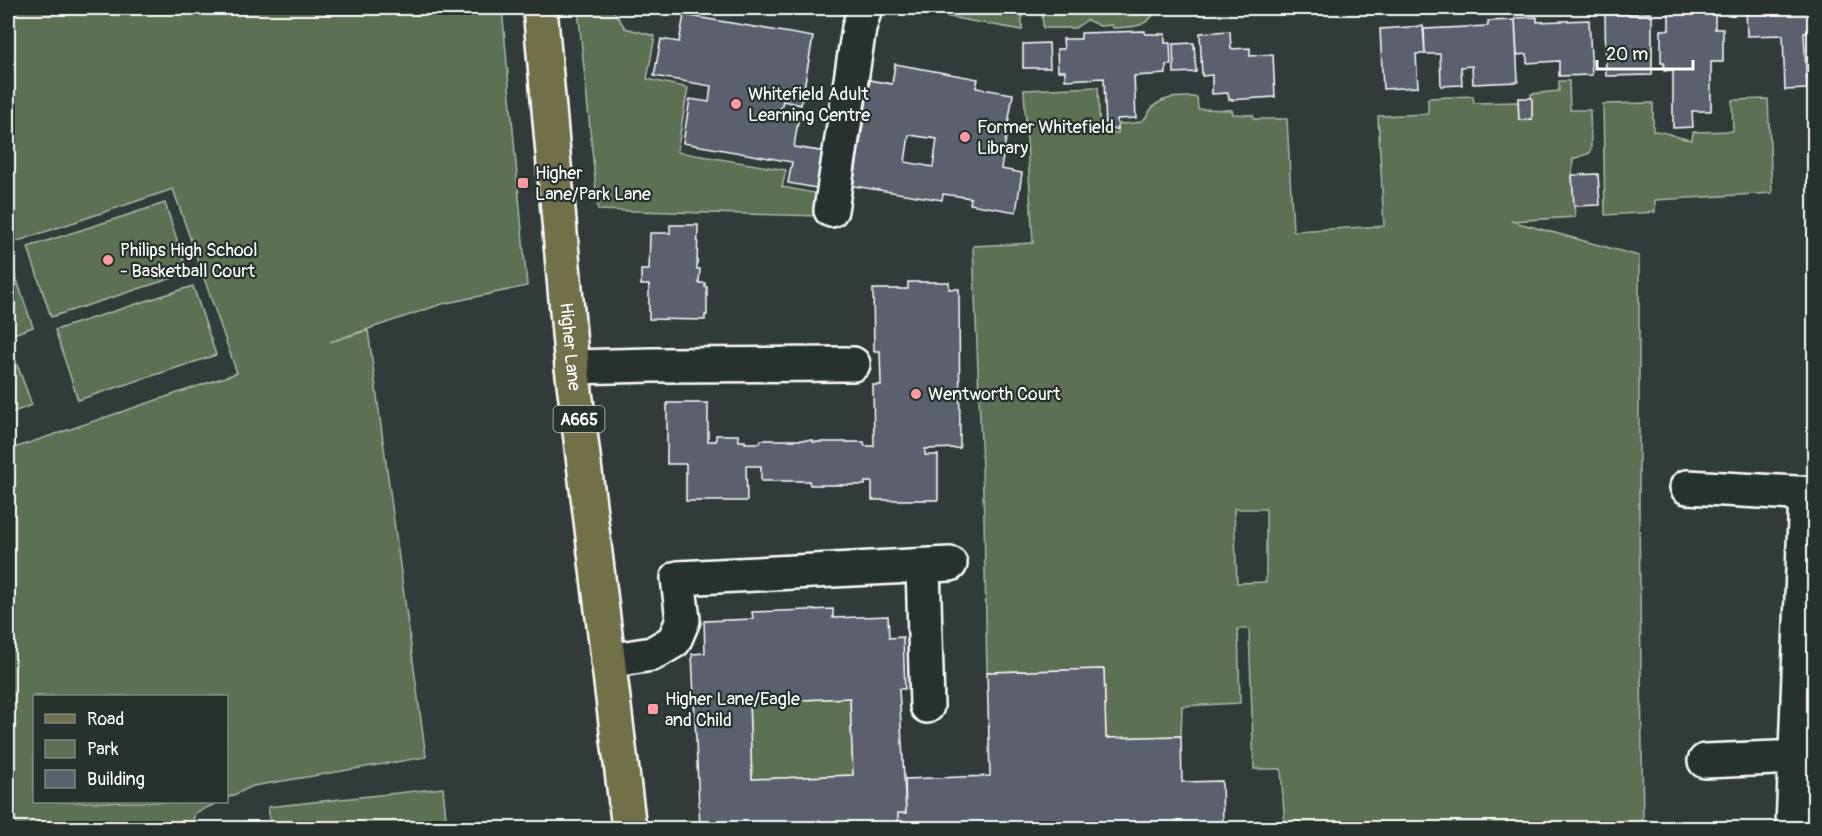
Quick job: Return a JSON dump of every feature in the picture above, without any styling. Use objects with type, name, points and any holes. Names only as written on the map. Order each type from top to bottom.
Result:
[{"type":"main road","name":"Higher Lane","points":[[540,8],[572,367],[629,828]]},
{"type":"street","points":[[831,210],[859,28],[865,8]]},
{"type":"street","points":[[572,367],[854,364]]},
{"type":"street","points":[[1687,487],[1810,494],[1793,828]]},
{"type":"street","points":[[609,661],[652,654],[674,641],[683,620],[678,578],[937,565],[927,706]]},
{"type":"street","points":[[1706,761],[1796,758]]},
{"type":"green space","points":[[8,8],[502,8],[527,286],[442,304],[330,342],[368,330],[426,757],[253,786],[228,798],[228,695],[33,695],[33,803],[217,803],[195,813],[191,828],[8,828],[8,450],[237,373],[173,189],[12,243],[8,229]]},
{"type":"green space","points":[[578,8],[613,8],[625,28],[655,36],[647,79],[688,88],[677,152],[786,170],[782,187],[825,195],[822,216],[598,210]]},
{"type":"green space","points":[[899,8],[1022,8],[1022,30]]},
{"type":"green space","points":[[1042,8],[1157,8],[1154,15],[1145,23],[1133,27],[1113,28],[1112,25],[1100,26],[1087,20],[1075,28],[1043,28]]},
{"type":"green space","points":[[1559,81],[1569,81],[1570,110],[1590,110],[1590,153],[1573,159],[1575,217],[1511,221],[1639,256],[1643,828],[1285,828],[1281,769],[1254,769],[1249,629],[1238,629],[1240,703],[1182,706],[1181,736],[1106,738],[1104,669],[987,672],[984,518],[973,246],[1033,243],[1024,90],[1098,87],[1100,133],[1118,133],[1118,124],[1143,120],[1156,105],[1177,97],[1197,97],[1198,109],[1232,110],[1233,114],[1253,115],[1254,119],[1287,119],[1293,231],[1384,226],[1378,116],[1428,114],[1428,98],[1473,96],[1474,103],[1518,102],[1519,120],[1532,119],[1531,94],[1559,91]],"holes":[[[1234,509],[1266,509],[1266,582],[1237,583]]]},
{"type":"green space","points":[[1768,99],[1772,193],[1655,200],[1655,212],[1605,215],[1603,104],[1653,103],[1653,131],[1692,140],[1693,132],[1733,131],[1732,100]]},
{"type":"green space","name":"Philips High School - Basketball Court","points":[[165,203],[188,273],[51,317],[28,247]]},
{"type":"green space","points":[[8,254],[33,327],[8,336]]},
{"type":"green space","name":"Philips High School - Basketball Court","points":[[193,286],[216,355],[78,400],[55,330]]},
{"type":"green space","points":[[14,356],[32,405],[8,414],[8,358]]},
{"type":"green space","points":[[850,698],[853,775],[752,779],[749,702]]},
{"type":"green space","points":[[443,788],[447,828],[271,828],[268,807]]},
{"type":"building","points":[[1675,8],[1706,8],[1709,11],[1715,11],[1715,29],[1723,29],[1723,62],[1711,62],[1711,111],[1692,111],[1693,127],[1673,128],[1673,70],[1664,71],[1664,63],[1661,63],[1661,30],[1669,30],[1669,11]]},
{"type":"building","points":[[1746,8],[1814,8],[1814,32],[1804,33],[1807,89],[1785,90],[1783,35],[1747,36]]},
{"type":"building","points":[[1652,13],[1652,75],[1606,76],[1605,14]]},
{"type":"building","name":"Whitefield Adult Learning Centre","points":[[684,15],[813,37],[801,105],[783,101],[780,112],[799,115],[794,147],[833,153],[827,190],[788,183],[792,162],[683,143],[690,99],[709,102],[711,86],[654,76],[661,39],[679,42]]},
{"type":"building","points":[[1537,17],[1537,22],[1589,20],[1592,75],[1559,76],[1559,61],[1527,63],[1527,54],[1517,55],[1515,18]]},
{"type":"building","points":[[1515,20],[1518,82],[1473,84],[1472,66],[1461,67],[1462,85],[1441,86],[1440,54],[1425,54],[1424,29],[1488,26],[1488,21]]},
{"type":"building","points":[[1423,26],[1425,54],[1416,54],[1418,87],[1383,89],[1380,29]]},
{"type":"building","points":[[1145,31],[1145,34],[1165,34],[1165,43],[1170,43],[1171,65],[1166,65],[1166,74],[1134,76],[1136,118],[1117,119],[1118,129],[1106,130],[1104,78],[1065,80],[1065,71],[1058,71],[1057,49],[1064,49],[1063,39],[1081,39],[1081,33]]},
{"type":"building","points":[[1230,31],[1231,49],[1250,48],[1250,56],[1273,54],[1275,97],[1229,100],[1228,93],[1212,94],[1212,75],[1202,76],[1200,33]]},
{"type":"building","points":[[1049,43],[1050,68],[1023,68],[1023,44]]},
{"type":"building","points":[[1194,43],[1196,72],[1174,73],[1173,44]]},
{"type":"building","name":"Former Whitefield Library","points":[[895,64],[978,79],[976,88],[1013,94],[1001,169],[1022,173],[1016,212],[970,204],[971,198],[943,194],[942,200],[853,186],[870,80],[892,84]],"holes":[[[909,135],[937,139],[933,167],[905,162]]]},
{"type":"building","points":[[1518,98],[1532,98],[1532,119],[1519,120]]},
{"type":"building","points":[[1598,174],[1600,205],[1574,206],[1572,175]]},
{"type":"building","points":[[670,225],[698,225],[699,283],[705,283],[707,287],[705,320],[649,319],[649,285],[641,285],[641,270],[649,270],[650,233],[670,233]]},
{"type":"building","name":"Wentworth Court","points":[[908,282],[949,282],[949,289],[959,289],[960,448],[925,449],[925,455],[938,455],[938,500],[872,500],[872,482],[865,482],[865,485],[810,485],[809,481],[761,481],[761,466],[746,466],[747,501],[686,501],[686,464],[667,464],[667,403],[708,403],[708,441],[716,441],[716,435],[738,435],[739,441],[745,441],[745,443],[760,443],[761,440],[813,440],[813,442],[864,442],[865,446],[874,446],[873,385],[881,385],[880,351],[874,351],[873,289],[908,289]]},
{"type":"building","points":[[833,609],[833,618],[888,616],[889,638],[903,637],[905,689],[899,689],[906,813],[898,813],[898,828],[700,828],[692,654],[705,653],[704,621],[753,619],[752,612]],"holes":[[[850,698],[853,775],[752,779],[749,702]]]},
{"type":"building","points":[[1104,669],[1106,738],[1181,736],[1182,782],[1222,781],[1223,828],[898,828],[898,813],[906,813],[905,779],[990,776],[987,672]]},
{"type":"place","name":"Whitefield Adult Learning Centre","points":[[736,104]]},
{"type":"place","name":"Former Whitefield Library","points":[[965,137]]},
{"type":"place","name":"Higher Lane/Park Lane","points":[[523,183]]},
{"type":"place","name":"Philips High School - Basketball Court","points":[[108,260]]},
{"type":"place","name":"Wentworth Court","points":[[916,394]]},
{"type":"place","name":"Higher Lane/Eagle and Child","points":[[653,709]]}]
